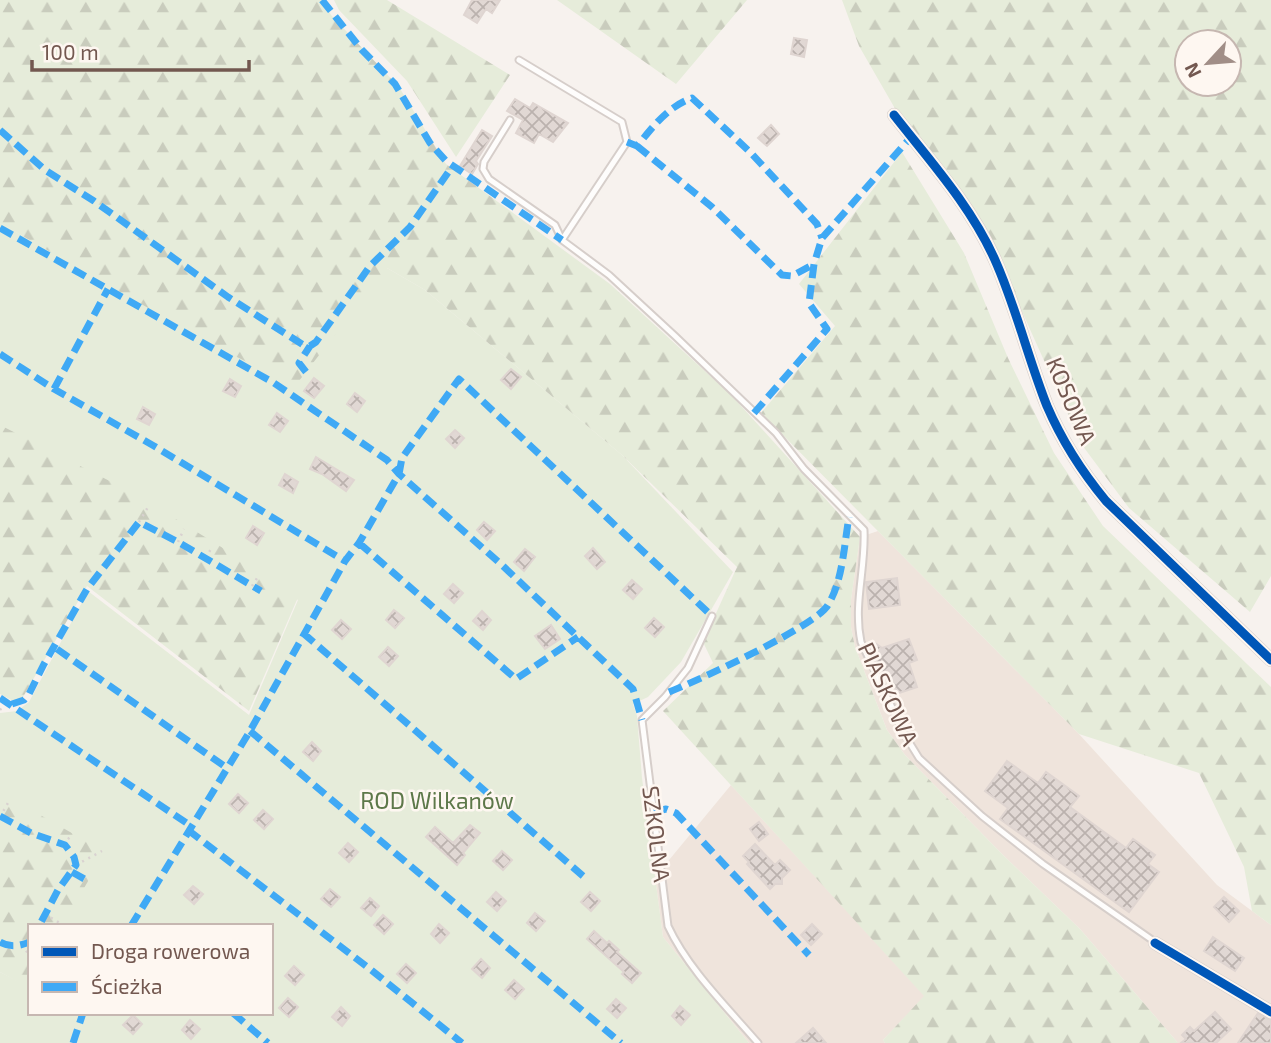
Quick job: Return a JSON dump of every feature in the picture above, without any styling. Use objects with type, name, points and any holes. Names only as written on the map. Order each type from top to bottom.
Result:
[{"type":"street","name":"KOSOWA","points":[[894,115],[936,167],[979,228],[1009,292],[1047,406],[1071,454],[1087,478],[1106,501],[1271,660]]},
{"type":"street","name":"PIASKOWA","points":[[1155,943],[1271,1012]]},
{"type":"lane","points":[[519,60],[622,122],[626,132],[627,142],[562,240]]},
{"type":"lane","name":"PIASKOWA","points":[[510,120],[484,162],[483,169],[489,179],[555,225],[562,240],[609,275],[731,389],[776,433],[804,469],[864,530],[858,626],[862,642],[906,737],[919,758],[982,816],[1043,864],[1155,943]]},
{"type":"lane","name":"SZKOLNA","points":[[712,616],[688,668],[666,697],[642,720],[668,926],[689,959],[758,1043]]},
{"type":"path","points":[[139,522],[148,507]]},
{"type":"path","points":[[178,542],[184,529]]},
{"type":"path","points":[[206,558],[212,547]]},
{"type":"path","points":[[252,586],[259,575]]},
{"type":"path","points":[[0,710],[7,700]]},
{"type":"path","points":[[0,817],[9,801]]},
{"type":"path","points":[[63,844],[72,835]]},
{"type":"path","points":[[76,865],[102,851]]},
{"type":"path","points":[[45,914],[60,924]]},
{"type":"path","points":[[22,945],[28,953]]},
{"type":"shaded area","points":[[878,531],[1079,734],[1217,885],[1271,925],[1271,1043],[1178,1043],[1080,929],[905,755],[887,730],[855,647],[851,627],[851,600],[860,537]]},
{"type":"shaded area","points":[[731,785],[925,996],[883,1040],[885,1043],[749,1043],[663,937],[655,877]]},
{"type":"green space","points":[[0,0],[323,0],[331,15],[399,87],[446,164],[610,284],[732,396],[860,537],[851,600],[851,627],[855,647],[887,730],[905,755],[1080,929],[1178,1043],[885,1043],[883,1040],[924,996],[663,711],[713,663],[703,642],[737,567],[622,455],[425,290],[387,268],[295,386],[211,344],[0,223]]},
{"type":"green space","points":[[334,0],[387,0],[510,75],[456,157],[407,81],[339,10]]},
{"type":"green space","points":[[557,0],[747,0],[676,84]]},
{"type":"green space","points":[[842,0],[1271,0],[1271,576],[1250,612],[1129,508],[1082,445],[979,216],[897,112],[859,46]]},
{"type":"green space","points":[[902,152],[964,253],[1008,358],[1054,453],[1103,526],[1271,687],[1271,925],[1252,911],[1244,867],[1199,773],[1079,734],[761,413],[835,326],[799,284]]},
{"type":"green space","name":"ROD Wilkanów","points":[[0,223],[100,279],[387,268],[425,290],[622,455],[733,572],[681,662],[648,697],[633,704],[637,716],[642,778],[663,937],[749,1043],[0,1043],[0,972],[28,985],[28,1015],[273,1015],[273,924],[61,924],[0,796],[0,713],[17,711],[29,702],[88,591],[249,715],[298,600],[138,501],[0,431]]},
{"type":"green space","points":[[0,425],[137,495],[299,595],[249,711],[87,586],[19,704],[0,694]]},
{"type":"green space","points":[[0,792],[105,852],[63,924],[28,924],[27,987],[0,972]]},
{"type":"building","points":[[472,0],[500,0],[492,13],[486,9],[477,23],[464,15]]},
{"type":"building","points":[[794,38],[807,40],[804,57],[791,54]]},
{"type":"building","points":[[515,99],[530,108],[533,103],[568,123],[553,142],[539,134],[534,143],[516,133],[523,120],[507,111]]},
{"type":"building","points":[[771,125],[779,134],[767,146],[758,138]]},
{"type":"building","points":[[482,130],[492,136],[476,161],[478,164],[472,174],[460,166]]},
{"type":"building","points":[[511,369],[521,377],[511,389],[501,380]]},
{"type":"building","points":[[314,378],[324,386],[314,398],[304,391]]},
{"type":"building","points":[[230,379],[241,386],[235,397],[223,391]]},
{"type":"building","points":[[355,393],[365,401],[357,412],[347,404]]},
{"type":"building","points":[[143,407],[155,414],[149,425],[137,419]]},
{"type":"building","points":[[277,413],[288,421],[280,432],[269,425]]},
{"type":"building","points":[[455,430],[464,438],[455,448],[446,439]]},
{"type":"building","points":[[316,457],[354,480],[346,491],[310,469]]},
{"type":"building","points":[[285,474],[298,482],[293,493],[279,485]]},
{"type":"building","points":[[484,522],[495,531],[487,540],[477,530]]},
{"type":"building","points":[[253,526],[264,533],[257,545],[246,538]]},
{"type":"building","points":[[593,548],[605,562],[597,569],[585,556]]},
{"type":"building","points":[[525,549],[535,557],[524,571],[514,562]]},
{"type":"building","points":[[897,578],[900,605],[869,609],[866,582]]},
{"type":"building","points":[[632,580],[642,589],[633,599],[623,590]]},
{"type":"building","points":[[453,584],[463,593],[454,603],[444,594]]},
{"type":"building","points":[[394,610],[404,618],[395,628],[386,620]]},
{"type":"building","points":[[482,611],[491,620],[483,630],[473,621]]},
{"type":"building","points":[[654,618],[664,627],[655,637],[645,628]]},
{"type":"building","points":[[341,620],[351,629],[342,639],[332,630]]},
{"type":"building","points":[[551,625],[560,639],[545,649],[535,636]]},
{"type":"building","points":[[909,639],[917,660],[909,663],[917,687],[896,694],[888,670],[881,673],[869,647],[875,643],[882,648]]},
{"type":"building","points":[[388,647],[398,656],[389,666],[379,657]]},
{"type":"building","points":[[312,742],[321,751],[313,761],[303,752]]},
{"type":"building","points":[[1007,761],[1038,783],[1046,772],[1079,796],[1070,807],[1126,848],[1133,839],[1155,855],[1148,864],[1159,872],[1129,912],[1000,819],[1008,808],[985,791]]},
{"type":"building","points":[[238,794],[248,803],[239,813],[229,804]]},
{"type":"building","points":[[263,810],[273,819],[264,829],[254,820]]},
{"type":"building","points":[[759,822],[768,834],[759,841],[750,829]]},
{"type":"building","points":[[470,825],[480,833],[463,853],[465,855],[457,865],[426,837],[435,827],[453,843]]},
{"type":"building","points":[[348,843],[358,852],[349,862],[339,853]]},
{"type":"building","points":[[755,844],[775,865],[780,860],[790,870],[782,878],[782,884],[775,884],[770,889],[747,864],[749,862],[743,856]]},
{"type":"building","points":[[502,851],[512,860],[503,870],[493,861]]},
{"type":"building","points":[[193,886],[203,894],[194,904],[184,895]]},
{"type":"building","points":[[330,889],[340,897],[331,907],[321,899]]},
{"type":"building","points":[[496,892],[506,901],[497,911],[487,902]]},
{"type":"building","points":[[590,892],[600,901],[591,911],[581,902]]},
{"type":"building","points":[[1224,897],[1239,911],[1229,922],[1214,907]]},
{"type":"building","points":[[370,898],[379,906],[371,916],[361,908]]},
{"type":"building","points":[[535,913],[545,921],[536,931],[527,923]]},
{"type":"building","points":[[383,915],[393,924],[384,934],[374,925]]},
{"type":"building","points":[[439,924],[449,933],[440,943],[431,934]]},
{"type":"building","points":[[812,924],[822,934],[811,945],[801,935]]},
{"type":"building","points":[[594,931],[607,943],[609,941],[619,950],[617,952],[641,973],[632,983],[622,974],[624,972],[587,939]]},
{"type":"building","points":[[1213,937],[1244,958],[1235,971],[1204,951]]},
{"type":"building","points":[[481,959],[490,968],[482,978],[472,969]]},
{"type":"building","points":[[406,964],[416,973],[407,983],[397,974]]},
{"type":"building","points":[[294,966],[304,975],[295,985],[285,976]]},
{"type":"building","points":[[514,980],[524,989],[515,999],[505,990]]},
{"type":"building","points":[[288,998],[298,1007],[289,1017],[279,1008]]},
{"type":"building","points":[[616,999],[626,1008],[617,1018],[607,1009]]},
{"type":"building","points":[[680,1006],[690,1015],[681,1025],[672,1016]]},
{"type":"building","points":[[341,1007],[350,1016],[342,1026],[332,1017]]},
{"type":"building","points":[[1215,1012],[1231,1029],[1216,1043],[1181,1043],[1186,1039],[1182,1035],[1190,1027],[1194,1031]]},
{"type":"building","points":[[1258,1013],[1271,1020],[1271,1043],[1238,1043]]},
{"type":"building","points":[[133,1015],[142,1024],[133,1034],[123,1025]]},
{"type":"building","points":[[190,1020],[200,1029],[191,1039],[182,1030]]},
{"type":"building","points":[[813,1028],[826,1043],[796,1043]]},
{"type":"marked path","points":[[322,0],[362,50],[395,84],[430,143],[446,161],[562,240]]},
{"type":"marked path","points":[[627,142],[637,146],[668,112],[692,98],[750,152],[817,224],[822,238]]},
{"type":"marked path","points":[[0,130],[45,170],[94,201],[228,297],[305,346],[316,342],[370,266],[410,227],[452,167]]},
{"type":"marked path","points":[[754,413],[827,329],[809,303],[814,264],[822,238],[911,137]]},
{"type":"marked path","points":[[637,146],[712,207],[782,275],[792,276],[814,264]]},
{"type":"marked path","points":[[0,228],[274,383],[387,460],[633,689],[642,720]]},
{"type":"marked path","points":[[54,389],[108,289]]},
{"type":"marked path","points":[[306,372],[299,363],[310,346]]},
{"type":"marked path","points":[[0,354],[54,389],[345,561]]},
{"type":"marked path","points":[[132,924],[250,731],[345,561],[359,543],[399,474],[402,458],[459,379],[712,616]]},
{"type":"marked path","points":[[669,692],[780,639],[819,614],[828,605],[837,585],[849,517]]},
{"type":"marked path","points":[[12,704],[24,700],[29,694],[87,589],[139,522],[261,591]]},
{"type":"marked path","points":[[359,543],[516,679],[578,637]]},
{"type":"marked path","points":[[303,633],[583,876]]},
{"type":"marked path","points":[[57,649],[227,768]]},
{"type":"marked path","points":[[0,698],[191,826]]},
{"type":"marked path","points":[[250,731],[621,1043]]},
{"type":"marked path","points":[[654,812],[666,809],[676,813],[809,955]]},
{"type":"marked path","points":[[0,816],[31,833],[65,845],[74,857],[76,865],[58,890],[40,924]]},
{"type":"marked path","points":[[188,830],[462,1043]]},
{"type":"marked path","points":[[72,872],[88,881]]},
{"type":"marked path","points":[[0,942],[15,946],[28,943]]},
{"type":"marked path","points":[[73,1043],[82,1015]]},
{"type":"marked path","points":[[235,1015],[268,1043]]},
{"type":"cycle path","points":[[894,115],[949,184],[985,240],[1009,296],[1047,406],[1059,432],[1081,467],[1106,501],[1271,660]]},
{"type":"cycle path","points":[[1155,943],[1271,1012]]}]
